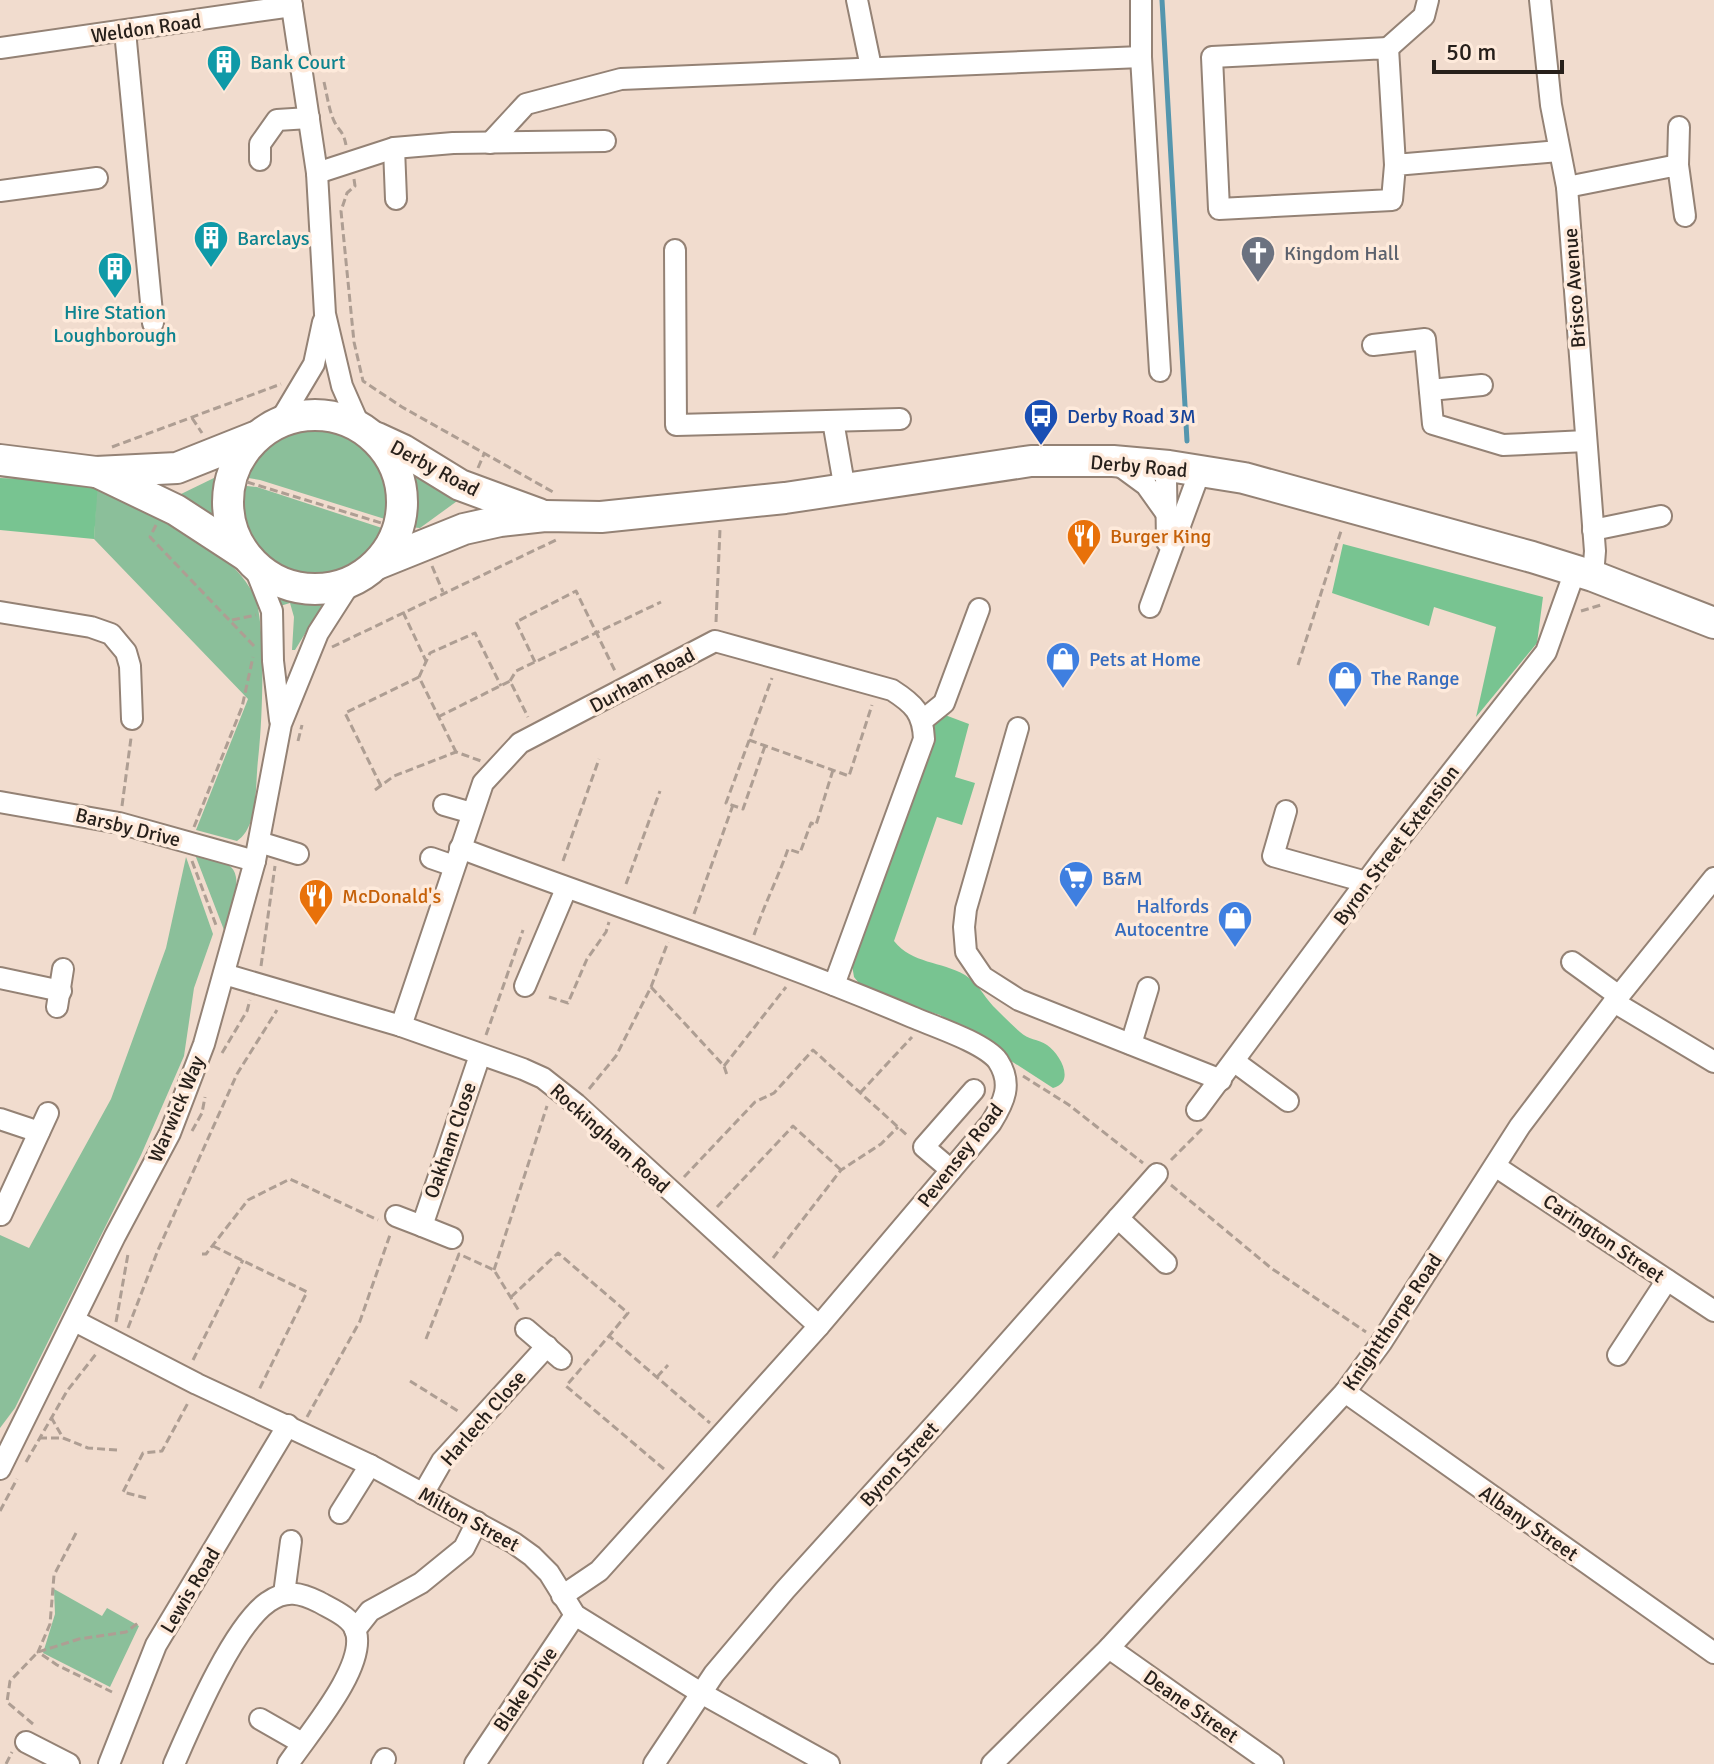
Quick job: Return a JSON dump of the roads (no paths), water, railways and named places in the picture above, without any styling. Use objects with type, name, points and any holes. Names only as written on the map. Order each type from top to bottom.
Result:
[{"type":"highway","points":[[0,460],[101,460],[177,468],[267,429],[320,415],[339,418],[366,431],[393,461],[403,502],[398,528],[377,564],[352,580],[327,588],[296,587],[268,575],[250,559],[101,460]]},
{"type":"highway","points":[[250,559],[234,534],[226,475],[267,429]]},
{"type":"highway","name":"Derby Road","points":[[366,431],[460,485],[554,516]]},
{"type":"highway","name":"Derby Road","points":[[377,564],[464,529],[500,521],[554,516],[601,517],[845,490],[1031,461],[1113,461],[1244,478],[1584,574],[1714,623]]},
{"type":"street","points":[[857,0],[871,67]]},
{"type":"street","points":[[1141,0],[1141,57],[1160,371]]},
{"type":"street","points":[[1388,48],[1395,165],[1392,200],[1219,209],[1212,57],[1388,48],[1424,16],[1428,0]]},
{"type":"street","name":"Brisco Avenue","points":[[1540,0],[1551,105],[1567,187],[1595,551],[1584,574]]},
{"type":"street","points":[[291,3],[317,173],[325,314],[342,386],[366,431]]},
{"type":"street","name":"Weldon Road","points":[[0,48],[291,3]]},
{"type":"street","points":[[125,31],[153,323]]},
{"type":"street","points":[[490,143],[526,104],[621,79],[1141,57]]},
{"type":"street","points":[[260,160],[260,144],[277,120],[309,118]]},
{"type":"street","points":[[1679,127],[1678,165],[1685,216]]},
{"type":"street","points":[[317,173],[394,148],[605,141]]},
{"type":"street","points":[[394,148],[396,199]]},
{"type":"street","points":[[1395,165],[1559,151]]},
{"type":"street","points":[[1567,187],[1678,165]]},
{"type":"street","points":[[0,191],[97,178]]},
{"type":"street","points":[[675,250],[676,425],[900,419]]},
{"type":"street","points":[[267,429],[314,364],[325,314]]},
{"type":"street","points":[[1373,345],[1425,339],[1433,424],[1503,445],[1586,441]]},
{"type":"street","points":[[1430,390],[1482,385]]},
{"type":"street","points":[[833,421],[845,490]]},
{"type":"street","points":[[1113,461],[1146,485],[1168,516]]},
{"type":"street","points":[[1165,562],[1168,516],[1166,478],[1169,466]]},
{"type":"street","points":[[1150,607],[1200,471]]},
{"type":"street","points":[[1593,530],[1661,516]]},
{"type":"street","name":"Warwick Way","points":[[0,1469],[115,1236],[170,1133],[204,1044],[224,974],[272,851],[281,724],[273,661],[272,611],[250,559]]},
{"type":"street","name":"Byron Street Extension","points":[[1197,1110],[1366,882],[1546,652],[1584,574]]},
{"type":"street","name":"Warwick Way","points":[[281,724],[318,633],[352,580]]},
{"type":"street","points":[[431,858],[457,857],[566,889],[834,985],[873,857],[924,739],[923,720],[944,703],[979,609]]},
{"type":"street","points":[[0,612],[91,627],[111,634],[126,652],[137,709]]},
{"type":"street","name":"Durham Road","points":[[401,1026],[483,783],[520,743],[715,641],[892,690],[909,701],[923,720]]},
{"type":"street","points":[[1018,728],[966,909],[966,952],[983,977],[1019,1000],[1221,1080]]},
{"type":"street","name":"Barsby Drive","points":[[0,802],[119,823],[192,843],[272,851]]},
{"type":"street","points":[[444,805],[472,813]]},
{"type":"street","points":[[1286,811],[1273,856],[1366,882]]},
{"type":"street","name":"Knightthorpe Road","points":[[992,1764],[1109,1648],[1345,1392],[1381,1343],[1520,1126],[1616,999],[1714,878]]},
{"type":"street","points":[[525,986],[566,889]]},
{"type":"street","points":[[1572,962],[1616,999],[1714,1062]]},
{"type":"street","points":[[0,978],[59,999],[63,969]]},
{"type":"street","name":"Rockingham Road","points":[[224,974],[401,1026],[523,1069],[569,1097],[819,1326]]},
{"type":"street","name":"Pevensey Road","points":[[562,1596],[599,1571],[819,1326],[991,1123],[1003,1104],[1007,1093],[1005,1077],[996,1059],[969,1041],[834,985]]},
{"type":"street","points":[[1131,1044],[1148,988]]},
{"type":"street","name":"Oakham Close","points":[[422,1226],[480,1055]]},
{"type":"street","points":[[1235,1062],[1288,1101]]},
{"type":"street","points":[[951,1170],[924,1147],[974,1090]]},
{"type":"street","points":[[1,1215],[48,1113]]},
{"type":"street","points":[[0,1119],[39,1132]]},
{"type":"street","name":"Carington Street","points":[[1495,1166],[1714,1311]]},
{"type":"street","name":"Byron Street","points":[[654,1764],[714,1674],[785,1590],[1157,1174]]},
{"type":"street","points":[[1118,1218],[1166,1263]]},
{"type":"street","name":"Oakham Close","points":[[394,1222],[422,1226],[452,1238]]},
{"type":"street","points":[[1618,1355],[1667,1280]]},
{"type":"street","name":"Milton Street","points":[[75,1321],[191,1381],[370,1465],[477,1522],[532,1556],[549,1573],[575,1615],[701,1693],[829,1764]]},
{"type":"street","name":"Harlech Close","points":[[423,1494],[442,1461],[554,1352],[526,1329]]},
{"type":"street","name":"Albany Street","points":[[1345,1392],[1714,1653]]},
{"type":"street","name":"Lewis Road","points":[[109,1764],[156,1645],[293,1428]]},
{"type":"street","points":[[340,1513],[370,1465]]},
{"type":"street","points":[[355,1630],[370,1611],[421,1583],[464,1548],[477,1522]]},
{"type":"street","points":[[284,1594],[291,1541]]},
{"type":"street","points":[[174,1764],[232,1646],[254,1613],[284,1594],[297,1593],[336,1611],[355,1630],[357,1647],[349,1675],[288,1764]]},
{"type":"street","name":"Blake Drive","points":[[475,1764],[575,1615]]},
{"type":"street","name":"Deane Street","points":[[1109,1648],[1273,1764]]},
{"type":"street","points":[[260,1719],[302,1743]]},
{"type":"street","points":[[29,1733],[69,1764]]},
{"type":"waterway","points":[[1162,0],[1187,441]]},
{"type":"place","name":"Bank Court","points":[[224,93]]},
{"type":"place","name":"Barclays","points":[[211,269]]},
{"type":"place","name":"Kingdom Hall","points":[[1258,284]]},
{"type":"place","name":"Hire Station Loughborough","points":[[115,300]]},
{"type":"place","name":"Derby Road 3M","points":[[1041,447]]},
{"type":"place","name":"Burger King","points":[[1084,567]]},
{"type":"place","name":"Pets at Home","points":[[1063,690]]},
{"type":"place","name":"The Range","points":[[1345,709]]},
{"type":"place","name":"B&M","points":[[1076,909]]},
{"type":"place","name":"McDonald's","points":[[316,927]]},
{"type":"place","name":"Halfords Autocentre","points":[[1235,949]]}]
